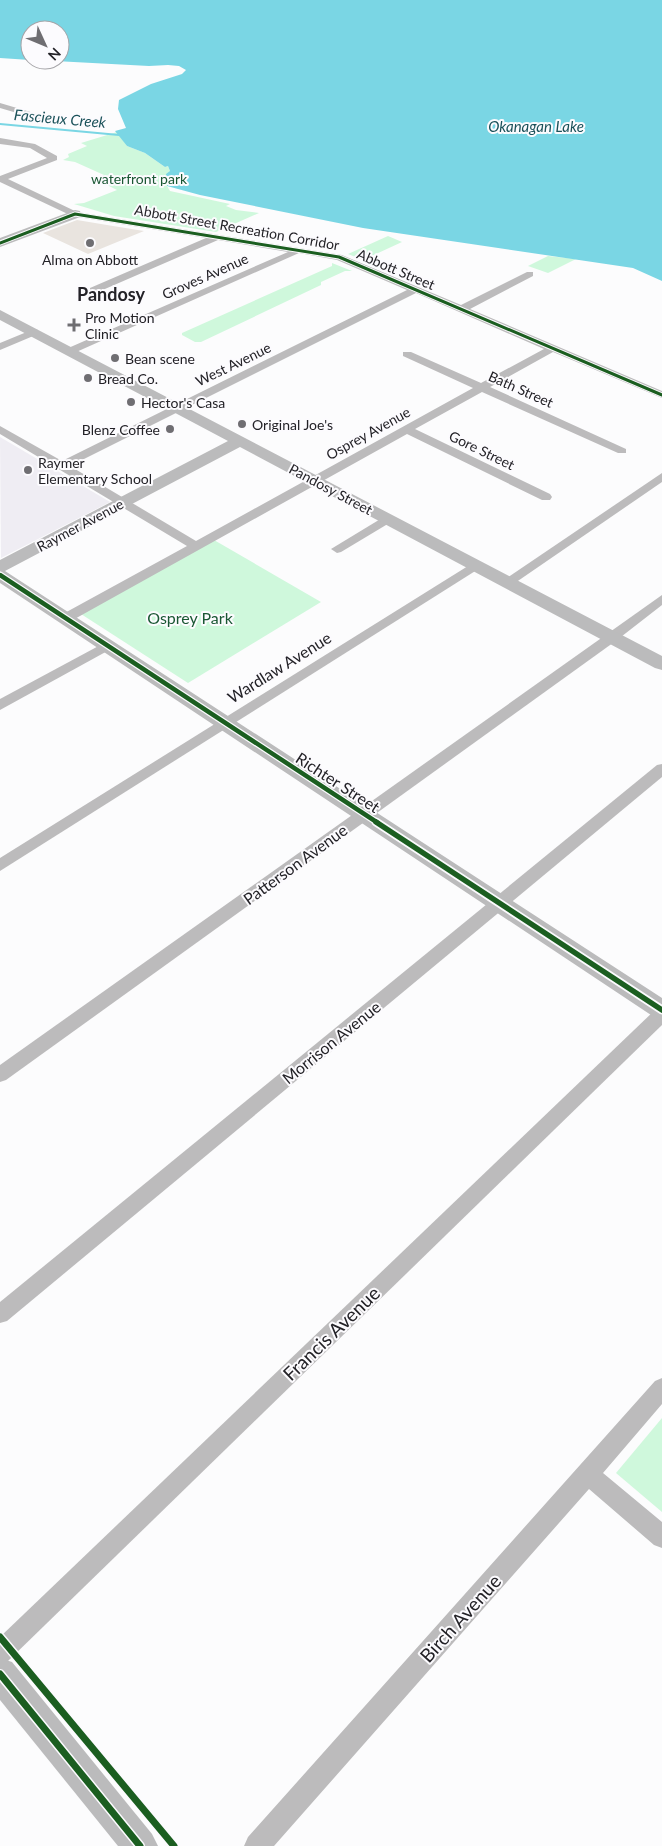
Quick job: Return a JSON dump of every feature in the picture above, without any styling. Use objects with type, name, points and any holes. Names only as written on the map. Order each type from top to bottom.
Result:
[{"type":"street","points":[[0,105],[41,118]]},
{"type":"street","points":[[0,141],[32,146],[54,158],[0,179]]},
{"type":"street","name":"Abbott Street","points":[[0,179],[75,214],[345,259],[662,395]]},
{"type":"street","points":[[0,243],[75,214]]},
{"type":"street","points":[[94,290],[217,237]]},
{"type":"street","name":"Groves Avenue","points":[[70,351],[297,250]]},
{"type":"street","points":[[462,308],[530,274]]},
{"type":"street","name":"West Avenue","points":[[62,465],[417,289]]},
{"type":"street","name":"Pandosy Street","points":[[0,314],[662,664]]},
{"type":"street","points":[[0,347],[34,332]]},
{"type":"street","name":"Osprey Avenue","points":[[66,618],[553,348]]},
{"type":"street","name":"Bath Street","points":[[408,354],[622,451]]},
{"type":"street","points":[[0,429],[195,545]]},
{"type":"street","name":"Gore Street","points":[[406,430],[546,497]]},
{"type":"street","name":"Raymer Avenue","points":[[0,567],[239,441]]},
{"type":"street","points":[[507,582],[662,478]]},
{"type":"street","points":[[337,549],[388,519]]},
{"type":"street","name":"Wardlaw Avenue","points":[[0,864],[223,722],[476,566]]},
{"type":"street","name":"Richter Street","points":[[0,575],[662,1010]]},
{"type":"street","name":"Patterson Avenue","points":[[0,1075],[612,637],[662,599]]},
{"type":"street","points":[[0,705],[106,646]]},
{"type":"street","name":"Morrison Avenue","points":[[0,1314],[662,769]]},
{"type":"street","name":"Francis Avenue","points":[[0,1653],[662,1014]]},
{"type":"street","name":"Birch Avenue","points":[[257,1846],[588,1474],[662,1388]]},
{"type":"street","points":[[588,1474],[662,1538]]},
{"type":"street","points":[[0,1674],[140,1846]]},
{"type":"shaded area","name":"Raymer Elementary School","points":[[0,437],[110,502],[1,558]]},
{"type":"green space","name":"waterfront park","points":[[117,132],[127,146],[145,153],[165,167],[168,166],[170,171],[167,186],[170,191],[230,204],[226,206],[236,210],[259,213],[216,232],[114,216],[74,204],[84,203],[117,190],[103,183],[109,180],[101,176],[104,175],[75,162],[63,160],[69,157],[68,154],[87,146],[81,143]]},
{"type":"green space","points":[[388,236],[402,242],[363,260],[348,254]]},
{"type":"green space","points":[[548,256],[576,259],[548,273],[528,266]]},
{"type":"green space","points":[[332,263],[352,271],[345,271],[321,282],[321,285],[201,342],[195,342],[182,335],[182,333],[332,266]]},
{"type":"green space","name":"Osprey Park","points":[[214,540],[321,602],[188,683],[81,614]]},
{"type":"green space","points":[[662,1418],[662,1512],[616,1473]]},
{"type":"water","name":"Okanagan Lake","points":[[0,0],[662,0],[662,281],[633,268],[363,228],[200,195],[167,186],[166,174],[170,171],[168,166],[165,167],[145,153],[127,146],[115,131],[126,128],[118,109],[119,100],[151,84],[182,74],[186,70],[179,66],[168,65],[149,66],[70,62],[70,20],[20,20],[20,59],[0,58]]},
{"type":"building","name":"Alma on Abbott","points":[[77,220],[144,231],[88,254],[43,233]]},
{"type":"waterway","name":"Fascieux Creek","points":[[0,124],[119,135]]},
{"type":"cycle path","name":"Abbott Street Recreation Corridor","points":[[0,243],[75,214],[339,257],[662,395]]},
{"type":"cycle path","points":[[0,575],[662,1010]]},
{"type":"cycle path","points":[[0,1637],[174,1846]]},
{"type":"cycle path","points":[[0,1674],[140,1846]]},
{"type":"place","name":"Alma on Abbott","points":[[90,243]]},
{"type":"place","name":"Pro Motion Clinic","points":[[74,325]]},
{"type":"place","name":"Bean scene","points":[[115,358]]},
{"type":"place","name":"Bread Co.","points":[[88,378]]},
{"type":"place","name":"Hector's Casa","points":[[131,402]]},
{"type":"place","name":"Original Joe's","points":[[242,424]]},
{"type":"place","name":"Blenz Coffee","points":[[170,429]]},
{"type":"place","name":"Raymer Elementary School","points":[[28,470]]},
{"type":"district","name":"Pandosy","points":[[111,294]]}]
